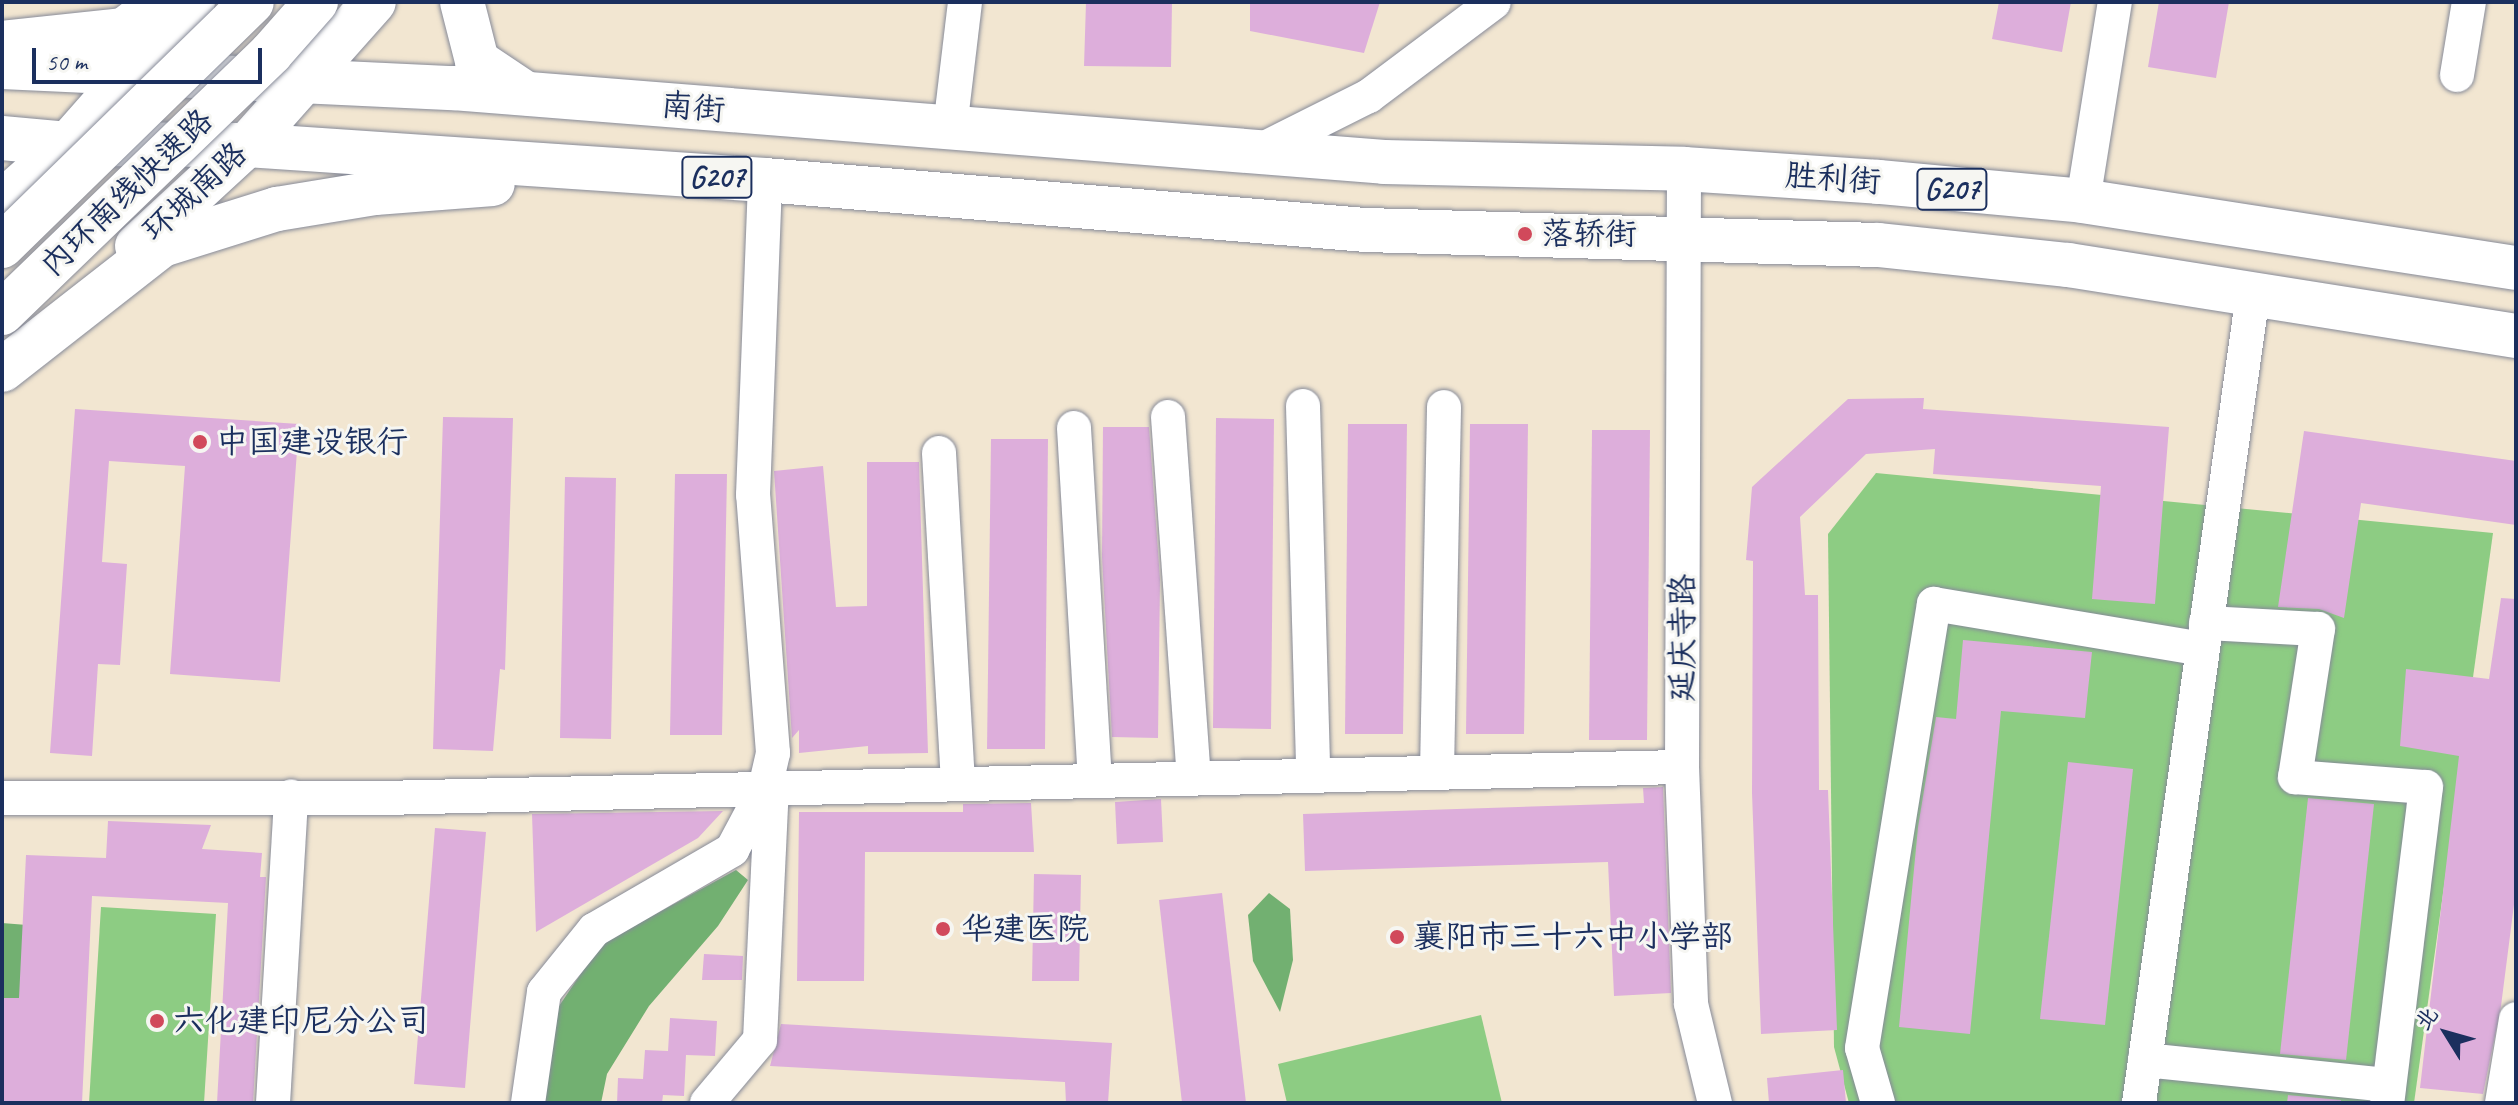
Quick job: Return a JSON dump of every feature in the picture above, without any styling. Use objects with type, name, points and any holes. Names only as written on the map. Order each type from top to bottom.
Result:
[{"type":"main road","points":[[2,43],[124,30],[160,2]]},
{"type":"main road","points":[[2,202],[68,144],[193,2]]},
{"type":"main road","name":"内环南线快速路","points":[[2,246],[252,2]]},
{"type":"main road","name":"内环南线快速路","points":[[2,313],[271,53],[316,2]]},
{"type":"main road","name":"环城南路","points":[[2,370],[247,145],[374,2]]},
{"type":"main road","points":[[462,2],[477,61],[527,94]]},
{"type":"main road","name":"南街","points":[[2,67],[527,94],[1384,162]]},
{"type":"main road","name":"南街","points":[[2,138],[68,144],[247,145],[652,172],[1366,230],[1685,235],[1878,245],[2068,265],[2516,336]]},
{"type":"main road","name":"胜利街","points":[[1384,162],[1684,169],[2083,201],[2516,268]]},
{"type":"main road","points":[[2,370],[162,245],[277,209],[375,193],[652,172]]},
{"type":"street","points":[[950,128],[965,2]]},
{"type":"street","points":[[1257,152],[1369,96],[1494,2]]},
{"type":"street","points":[[2083,201],[2115,2]]},
{"type":"street","points":[[2457,75],[2469,2]]},
{"type":"street","name":"延庆寺路","points":[[1684,169],[1682,767],[1691,1004],[1715,1103]]},
{"type":"street","points":[[707,1103],[760,1040],[768,788],[773,753],[753,495],[765,180]]},
{"type":"street","points":[[2139,1103],[2253,294]]},
{"type":"street","points":[[1303,406],[1313,775]]},
{"type":"street","points":[[1437,772],[1444,407]]},
{"type":"street","points":[[1168,417],[1194,778]]},
{"type":"street","points":[[1074,428],[1095,780]]},
{"type":"street","points":[[939,453],[958,783]]},
{"type":"street","points":[[1878,1103],[1862,1048],[1934,604],[2204,636],[2318,629],[2295,777],[2426,787],[2388,1094],[2145,1060]]},
{"type":"street","points":[[2,798],[291,797],[1682,767]]},
{"type":"street","points":[[528,1103],[544,992],[594,930],[732,850],[768,788]]},
{"type":"street","points":[[273,1103],[291,797]]},
{"type":"street","points":[[2502,1103],[2516,1019]]},
{"type":"green space","points":[[1876,473],[2493,533],[2414,1103],[1849,1103],[1834,1047],[1828,534]]},
{"type":"green space","points":[[736,870],[748,880],[718,926],[649,1006],[607,1074],[601,1103],[544,1103],[559,1006],[601,944]]},
{"type":"green space","points":[[1269,893],[1290,909],[1293,960],[1280,1012],[1253,961],[1248,915]]},
{"type":"green space","points":[[101,907],[216,914],[204,1103],[89,1103]]},
{"type":"green space","points":[[2,923],[27,925],[11,1103],[2,1103]]},
{"type":"green space","points":[[1481,1015],[1502,1103],[1287,1103],[1278,1064]]},
{"type":"building","points":[[1086,2],[1172,2],[1171,67],[1084,66]]},
{"type":"building","points":[[1250,2],[1380,2],[1364,53],[1250,31]]},
{"type":"building","points":[[1999,2],[2071,2],[2062,52],[1992,39]]},
{"type":"building","points":[[2159,2],[2229,2],[2216,78],[2148,67]]},
{"type":"building","points":[[1924,398],[1923,409],[2169,427],[2155,604],[2092,599],[2101,486],[1933,474],[1935,449],[1866,454],[1800,517],[1805,595],[1818,595],[1819,790],[1828,790],[1837,1030],[1761,1034],[1752,793],[1753,561],[1746,560],[1752,487],[1848,399]]},
{"type":"building","points":[[75,409],[299,424],[280,682],[170,674],[185,466],[109,461],[102,562],[127,564],[120,665],[98,664],[92,756],[50,753]]},
{"type":"building","points":[[443,417],[513,418],[505,670],[500,669],[493,751],[433,749]]},
{"type":"building","points":[[1216,418],[1274,419],[1271,729],[1213,728]]},
{"type":"building","points":[[1348,424],[1407,424],[1403,734],[1345,734]]},
{"type":"building","points":[[1470,424],[1528,424],[1524,734],[1466,734]]},
{"type":"building","points":[[1103,427],[1149,427],[1160,579],[1158,738],[1112,737],[1102,557]]},
{"type":"building","points":[[1592,430],[1650,430],[1647,740],[1589,740]]},
{"type":"building","points":[[2304,431],[2516,461],[2516,525],[2361,503],[2344,618],[2319,609],[2278,607]]},
{"type":"building","points":[[991,439],[1048,439],[1045,749],[987,749]]},
{"type":"building","points":[[867,462],[919,462],[928,753],[868,754],[868,746],[799,753],[799,730],[792,738],[774,471],[823,466],[836,607],[867,606]]},
{"type":"building","points":[[675,474],[727,474],[722,735],[670,735]]},
{"type":"building","points":[[565,477],[616,478],[611,739],[560,738]]},
{"type":"building","points":[[2501,598],[2516,599],[2516,889],[2501,1006],[2483,1094],[2420,1088],[2459,756],[2400,746],[2406,669],[2489,679]]},
{"type":"building","points":[[1963,640],[2092,652],[2085,718],[2001,711],[1970,1034],[1899,1027],[1918,827],[1936,717],[1956,719]]},
{"type":"building","points":[[2068,762],[2133,769],[2105,1025],[2040,1019]]},
{"type":"building","points":[[1663,787],[1671,993],[1614,996],[1608,862],[1305,871],[1303,814],[1644,803],[1643,788]]},
{"type":"building","points":[[2308,798],[2374,804],[2346,1060],[2280,1054]]},
{"type":"building","points":[[1161,799],[1163,842],[1117,844],[1115,802]]},
{"type":"building","points":[[1031,803],[1034,852],[865,852],[864,981],[797,981],[799,812],[963,812],[963,804]]},
{"type":"building","points":[[723,811],[698,838],[536,932],[532,814]]},
{"type":"building","points":[[108,821],[211,825],[202,849],[262,853],[260,877],[266,877],[253,1103],[217,1103],[228,903],[92,896],[82,1103],[2,1103],[2,998],[19,998],[26,855],[106,858]]},
{"type":"building","points":[[435,828],[486,832],[465,1088],[414,1084]]},
{"type":"building","points":[[1034,874],[1081,875],[1079,981],[1032,981]]},
{"type":"building","points":[[1222,893],[1246,1103],[1182,1103],[1159,900]]},
{"type":"building","points":[[704,954],[743,956],[742,980],[702,980]]},
{"type":"building","points":[[670,1018],[717,1021],[715,1056],[686,1055],[684,1096],[663,1095],[662,1103],[617,1103],[618,1078],[643,1079],[645,1050],[668,1051]]},
{"type":"building","points":[[781,1024],[1112,1043],[1108,1103],[1066,1103],[1065,1082],[770,1066]]},
{"type":"building","points":[[1843,1070],[1846,1103],[1769,1103],[1767,1078]]},
{"type":"building","points":[[2288,1095],[2341,1100],[2341,1103],[2287,1103]]},
{"type":"place","name":"落轿街","points":[[1525,234]]},
{"type":"place","name":"中国建设银行","points":[[200,442]]},
{"type":"place","name":"华建医院","points":[[943,929]]},
{"type":"place","name":"襄阳市三十六中小学部","points":[[1397,937]]},
{"type":"place","name":"六化建印尼分公司","points":[[157,1021]]}]
